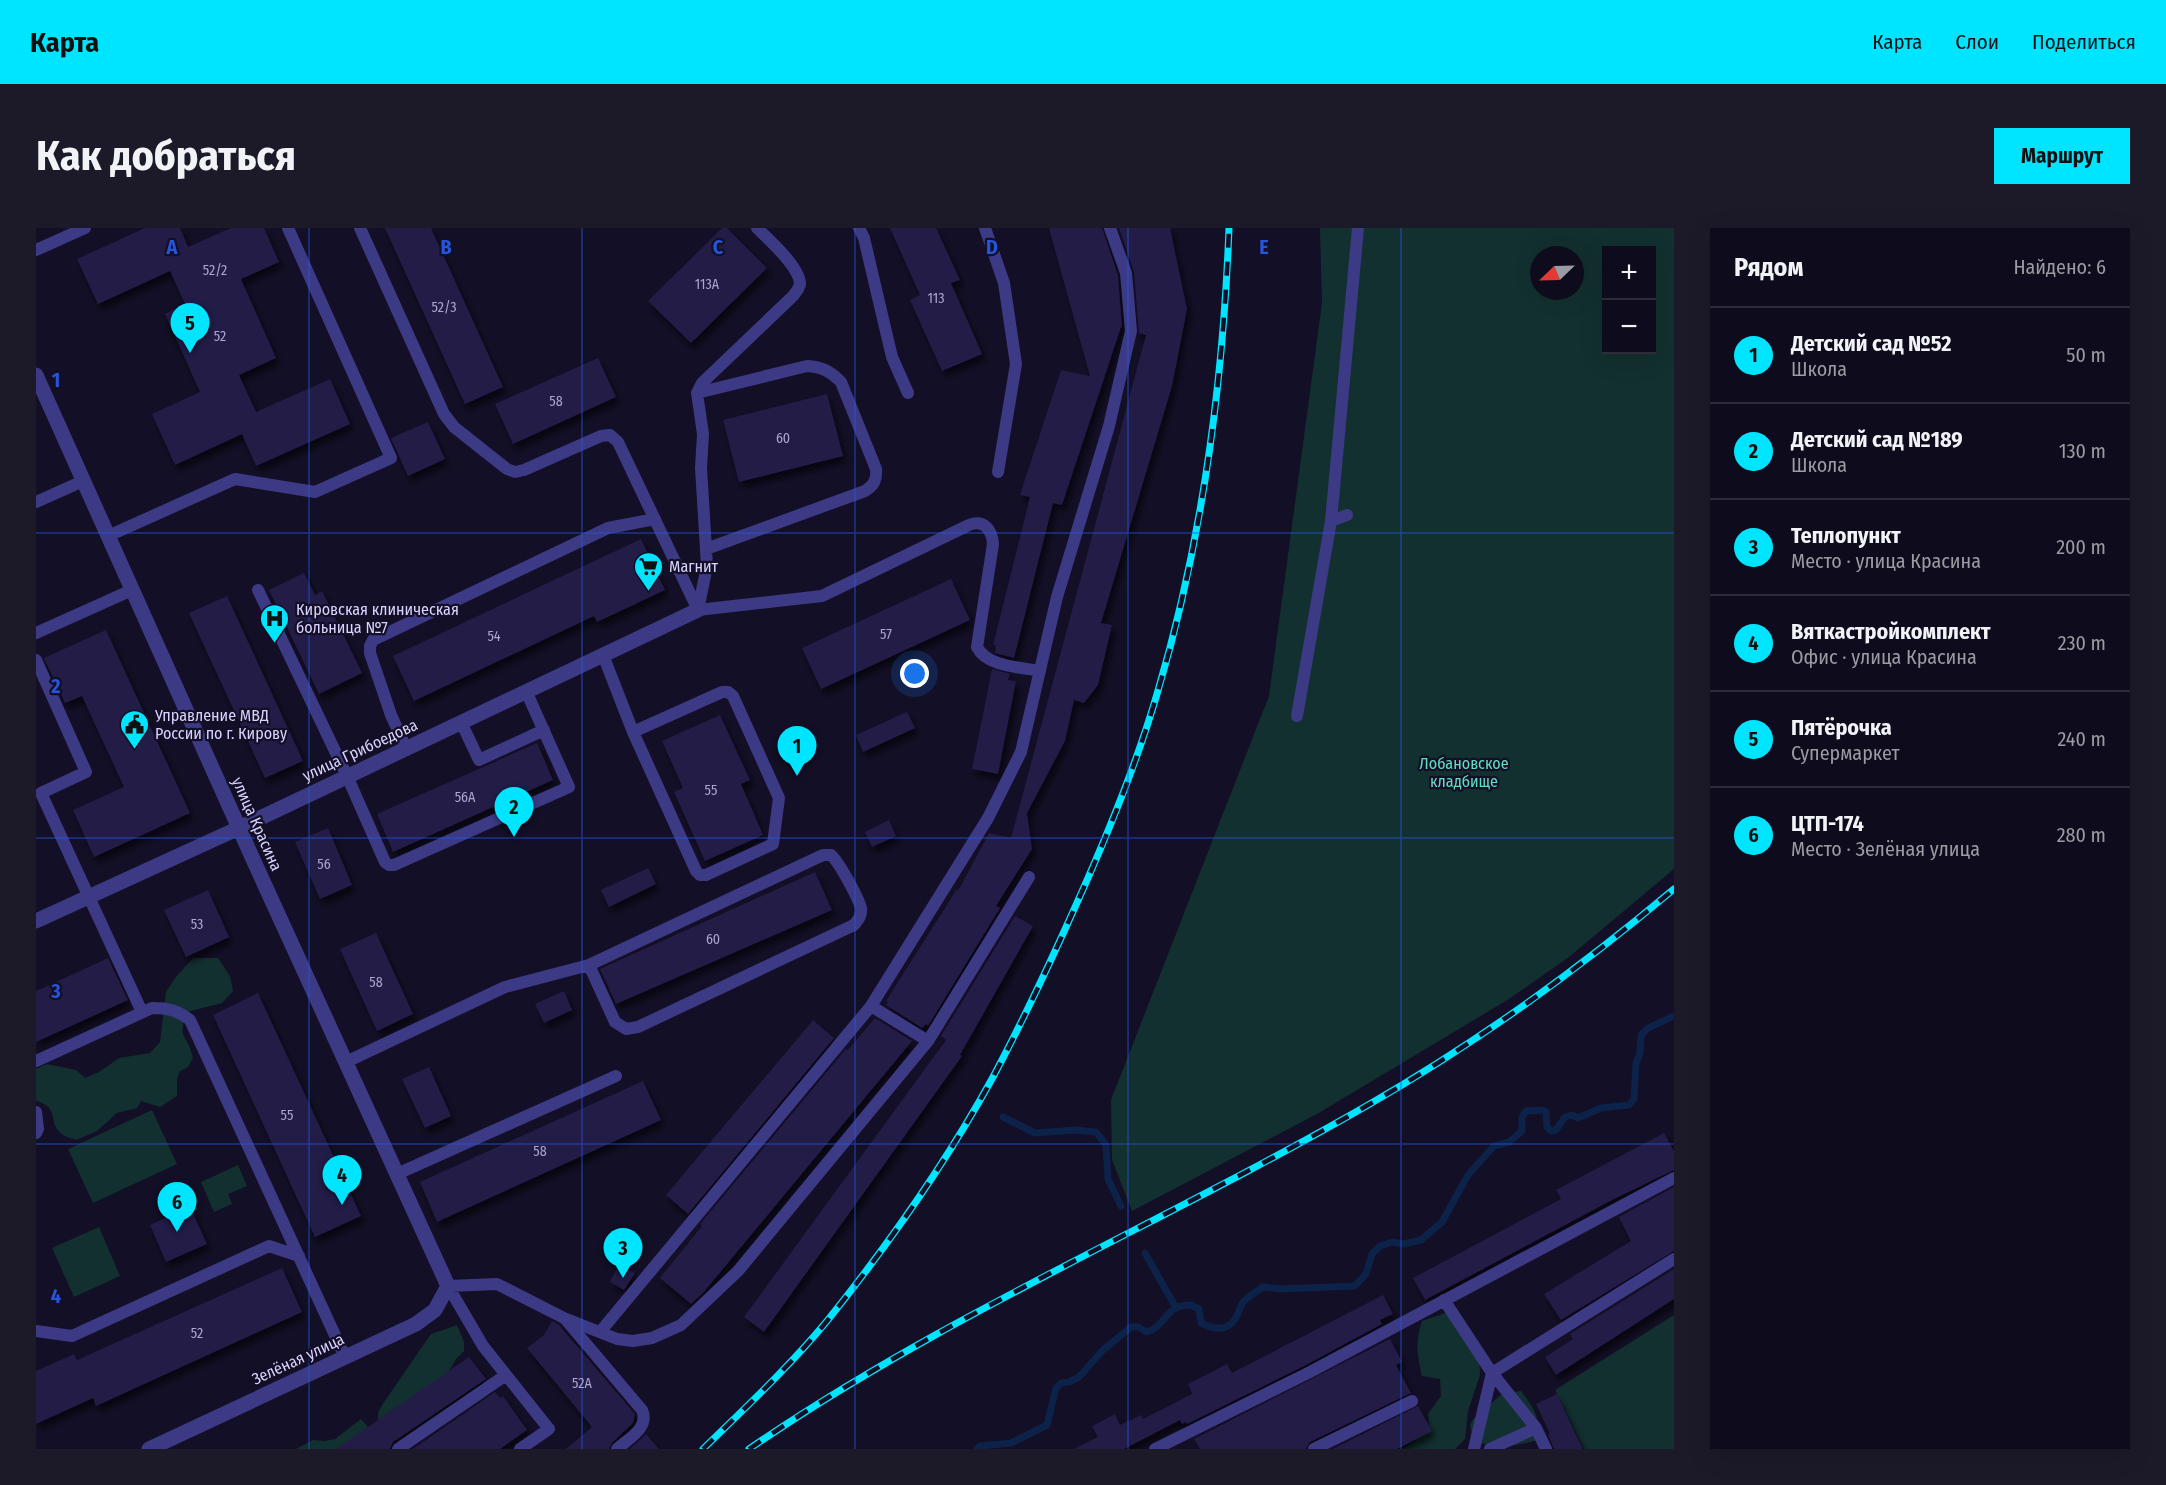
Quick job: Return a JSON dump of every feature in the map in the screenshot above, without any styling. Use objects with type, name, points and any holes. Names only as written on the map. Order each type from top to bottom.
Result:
[{"type":"street","name":"улица Красина","points":[[36,375],[448,1286]]},
{"type":"street","name":"улица Грибоедова","points":[[36,921],[239,828],[698,610]]},
{"type":"street","name":"Зелёная улица","points":[[149,1449],[416,1324],[435,1310],[448,1286]]},
{"type":"lane","points":[[36,250],[85,228]]},
{"type":"lane","points":[[108,536],[235,479],[315,492],[391,458],[288,228]]},
{"type":"lane","points":[[360,228],[448,422],[507,469],[515,472],[601,436],[610,435],[618,442],[698,610]]},
{"type":"lane","points":[[698,610],[707,566],[701,468],[703,434],[697,393],[702,383],[800,287],[799,278],[789,262],[757,228]]},
{"type":"lane","points":[[859,228],[864,238],[892,357],[908,393]]},
{"type":"lane","points":[[985,228],[1004,283],[1016,364],[998,472]]},
{"type":"lane","points":[[600,1332],[871,1006],[992,808],[1021,752],[1057,597],[1109,426],[1131,331],[1126,273],[1110,228]]},
{"type":"lane","points":[[1297,716],[1331,521],[1358,228]]},
{"type":"lane","points":[[697,393],[807,366],[819,367],[831,372],[841,382],[876,469],[873,486],[865,491],[706,549]]},
{"type":"lane","points":[[36,502],[83,481]]},
{"type":"lane","points":[[1331,521],[1347,515]]},
{"type":"lane","points":[[406,748],[391,716],[370,653],[373,640],[608,528],[655,519]]},
{"type":"lane","points":[[698,610],[822,596],[975,522],[982,523],[991,532],[993,544],[978,647],[986,658],[994,662],[1040,671]]},
{"type":"lane","points":[[36,633],[132,590]]},
{"type":"lane","points":[[258,590],[347,776],[385,862],[389,865],[394,865],[569,786],[526,691]]},
{"type":"lane","points":[[603,655],[633,732],[696,871],[700,875],[706,875],[773,844],[779,798],[733,696],[728,692],[722,692],[633,732]]},
{"type":"lane","points":[[36,660],[86,772],[41,792],[142,1012]]},
{"type":"lane","points":[[461,722],[479,760],[544,730]]},
{"type":"lane","points":[[346,1062],[505,987],[589,965],[823,855],[831,855],[838,860],[861,908],[861,917],[854,925],[638,1027],[626,1029],[615,1022],[589,965]]},
{"type":"lane","points":[[520,1449],[549,1429],[483,1346],[448,1286],[497,1284],[564,1318],[617,1339],[633,1341],[652,1338],[681,1325],[738,1271],[928,1041],[1029,877]]},
{"type":"lane","points":[[871,1006],[928,1041]]},
{"type":"lane","points":[[36,1061],[152,1008],[167,1008],[179,1012],[190,1020],[345,1357]]},
{"type":"lane","points":[[397,1174],[616,1076]]},
{"type":"lane","points":[[36,1112],[38,1129],[36,1133]]},
{"type":"lane","points":[[1155,1449],[1310,1372],[1674,1178]]},
{"type":"lane","points":[[36,1332],[72,1336],[269,1246],[299,1256]]},
{"type":"lane","points":[[1474,1449],[1492,1373],[1674,1259]]},
{"type":"lane","points":[[1444,1300],[1492,1373],[1536,1428],[1546,1449]]},
{"type":"lane","points":[[564,1318],[642,1410],[644,1415],[642,1426],[617,1449]]},
{"type":"lane","points":[[398,1449],[506,1375]]},
{"type":"lane","points":[[1314,1449],[1412,1401]]},
{"type":"lane","points":[[1490,1449],[1536,1428]]},
{"type":"lane","points":[[1180,1437],[1187,1449]]},
{"type":"green space","name":"Лобановское кладбище","points":[[1320,228],[1674,228],[1674,869],[1569,957],[1509,999],[1317,1114],[1132,1211],[1112,1160],[1111,1100],[1269,696],[1322,303]]},
{"type":"green space","points":[[193,958],[218,958],[230,976],[233,991],[222,1003],[187,1012],[183,1033],[193,1058],[188,1067],[180,1071],[177,1079],[177,1096],[160,1107],[141,1101],[137,1108],[117,1113],[97,1131],[76,1140],[63,1135],[55,1125],[48,1107],[36,1101],[36,1069],[47,1064],[76,1070],[85,1078],[99,1072],[119,1058],[150,1053],[160,1042],[166,992]]},
{"type":"green space","points":[[152,1110],[177,1164],[93,1203],[68,1149]]},
{"type":"green space","points":[[238,1165],[247,1186],[228,1194],[232,1204],[214,1212],[201,1182]]},
{"type":"green space","points":[[99,1227],[120,1276],[74,1297],[52,1248]]},
{"type":"green space","points":[[1448,1312],[1479,1358],[1480,1375],[1468,1411],[1465,1439],[1455,1449],[1402,1449],[1415,1441],[1429,1426],[1428,1414],[1441,1396],[1440,1379],[1422,1376],[1418,1335],[1422,1321]]},
{"type":"green space","points":[[1674,1315],[1674,1449],[1584,1449],[1555,1390]]},
{"type":"green space","points":[[457,1325],[464,1342],[464,1351],[448,1373],[378,1422],[378,1412],[384,1402],[431,1334]]},
{"type":"green space","points":[[1521,1391],[1535,1414],[1538,1425],[1537,1440],[1504,1446],[1488,1445],[1473,1440],[1470,1425],[1473,1419],[1502,1394]]},
{"type":"green space","points":[[361,1419],[368,1427],[357,1449],[296,1449],[313,1440],[335,1439]]},
{"type":"building","points":[[145,228],[180,228],[188,247],[231,228],[264,228],[279,262],[241,279],[276,358],[239,375],[256,412],[330,379],[350,424],[256,466],[242,434],[175,465],[152,414],[200,392],[165,314],[185,304],[170,271],[98,304],[77,259]]},
{"type":"building","points":[[385,228],[431,228],[503,387],[465,404]]},
{"type":"building","points":[[722,228],[727,228],[767,268],[691,343],[648,301]]},
{"type":"building","points":[[890,228],[936,228],[960,280],[951,283],[982,354],[942,371],[910,300],[920,295]]},
{"type":"building","points":[[1049,228],[1102,228],[1118,275],[1122,328],[1062,505],[1053,503],[1014,658],[995,653],[996,645],[993,645],[1030,497],[1020,495],[1061,370],[1090,376]]},
{"type":"building","points":[[1119,228],[1170,228],[1187,309],[1172,386],[1101,623],[1112,625],[1098,685],[1084,703],[1074,700],[1065,741],[1027,813],[1032,849],[996,906],[1000,908],[928,1026],[926,1024],[922,1028],[886,1005],[888,1002],[886,1001],[957,889],[958,891],[989,833],[1011,838],[1146,335],[1139,333],[1134,272]]},
{"type":"building","points":[[598,358],[616,397],[513,444],[495,404]]},
{"type":"building","points":[[827,394],[843,456],[739,482],[723,420]]},
{"type":"building","points":[[428,422],[445,459],[408,476],[391,438]]},
{"type":"building","points":[[641,539],[665,590],[597,622],[594,616],[414,701],[393,656]]},
{"type":"building","points":[[304,573],[315,595],[322,591],[362,673],[319,694],[269,590]]},
{"type":"building","points":[[951,579],[970,620],[821,689],[802,648]]},
{"type":"building","points":[[227,596],[303,761],[265,778],[189,613]]},
{"type":"building","name":"Управление МВД России по г. Кирову","points":[[106,630],[190,813],[94,857],[73,810],[124,787],[82,696],[65,703],[44,658]]},
{"type":"building","points":[[992,669],[1010,674],[1008,680],[1016,681],[998,774],[972,769]]},
{"type":"building","points":[[907,712],[915,728],[863,752],[856,735]]},
{"type":"building","points":[[720,715],[750,780],[741,784],[763,835],[705,861],[674,792],[683,788],[662,741]]},
{"type":"building","points":[[537,743],[553,780],[393,852],[377,814]]},
{"type":"building","points":[[889,820],[896,836],[872,847],[865,832]]},
{"type":"building","points":[[328,828],[352,885],[320,899],[295,842]]},
{"type":"building","points":[[648,868],[656,884],[609,907],[601,890]]},
{"type":"building","points":[[815,872],[832,910],[616,1004],[600,969]]},
{"type":"building","points":[[208,890],[229,937],[186,957],[164,910]]},
{"type":"building","points":[[1015,916],[1033,926],[960,1055],[962,1056],[764,1332],[744,1317],[946,1040],[941,1036]]},
{"type":"building","points":[[376,933],[413,1014],[377,1031],[340,949]]},
{"type":"building","points":[[108,958],[128,1000],[36,1042],[36,991]]},
{"type":"building","points":[[564,991],[572,1010],[544,1023],[535,1004]]},
{"type":"building","points":[[258,993],[361,1216],[315,1237],[213,1015]]},
{"type":"building","points":[[875,1018],[912,1041],[703,1293],[691,1304],[660,1278],[702,1226],[700,1224],[846,1049],[848,1050]]},
{"type":"building","points":[[813,1020],[834,1038],[688,1214],[666,1195]]},
{"type":"building","points":[[429,1067],[451,1116],[425,1128],[402,1079]]},
{"type":"building","points":[[643,1081],[661,1120],[437,1222],[420,1182]]},
{"type":"building","points":[[1664,1133],[1674,1151],[1674,1170],[1612,1200],[1425,1300],[1413,1278],[1561,1199],[1556,1190]]},
{"type":"building","points":[[1674,1187],[1674,1251],[1561,1320],[1544,1294],[1631,1241],[1619,1217]]},
{"type":"building","points":[[190,1207],[207,1244],[166,1262],[150,1225]]},
{"type":"building","points":[[619,1264],[635,1273],[624,1290],[610,1282]]},
{"type":"building","points":[[282,1268],[302,1312],[96,1406],[93,1398],[36,1424],[36,1371],[74,1354],[77,1360]]},
{"type":"building","points":[[1674,1269],[1674,1299],[1556,1375],[1545,1357],[1573,1339],[1570,1334]]},
{"type":"building","points":[[1383,1295],[1393,1314],[1380,1320],[1382,1324],[1306,1365],[1187,1424],[1186,1422],[1182,1424],[1180,1420],[1124,1449],[1074,1449],[1098,1437],[1092,1426],[1115,1414],[1120,1425],[1141,1415],[1143,1419],[1192,1394],[1188,1384],[1227,1364],[1232,1373]]},
{"type":"building","points":[[552,1321],[559,1325],[635,1414],[633,1423],[612,1443],[609,1449],[566,1449],[592,1427],[527,1348],[544,1335]]},
{"type":"building","points":[[1390,1339],[1402,1362],[1396,1365],[1411,1393],[1310,1442],[1306,1449],[1200,1449],[1194,1439]]},
{"type":"building","points":[[469,1357],[486,1379],[393,1442],[390,1449],[336,1449]]},
{"type":"building","points":[[495,1392],[500,1398],[503,1396],[527,1430],[500,1449],[413,1449]]},
{"type":"building","points":[[1557,1394],[1583,1449],[1554,1449],[1548,1434],[1550,1434],[1536,1404]]},
{"type":"building","points":[[1418,1406],[1432,1431],[1397,1449],[1333,1449]]},
{"type":"building","points":[[646,1434],[659,1449],[630,1449],[642,1438]]},
{"type":"waterway","points":[[977,1449],[980,1446],[1011,1443],[1047,1425],[1056,1388],[1061,1383],[1079,1377],[1103,1350],[1131,1327],[1139,1327],[1146,1332],[1159,1325],[1176,1308],[1191,1305],[1199,1309],[1201,1323],[1210,1327],[1224,1328],[1235,1319],[1244,1301],[1263,1287],[1280,1289],[1355,1286],[1366,1274],[1372,1254],[1380,1246],[1392,1242],[1403,1244],[1421,1240],[1442,1222],[1468,1175],[1494,1146],[1509,1142],[1522,1131],[1522,1117],[1526,1111],[1546,1112],[1547,1127],[1551,1131],[1556,1130],[1565,1117],[1572,1115],[1578,1118],[1601,1108],[1629,1105],[1634,1099],[1636,1063],[1640,1053],[1641,1035],[1648,1028],[1674,1016]]},
{"type":"waterway","points":[[1003,1117],[1035,1133],[1075,1130],[1096,1132],[1106,1145],[1108,1179],[1121,1206]]},
{"type":"waterway","points":[[1145,1253],[1176,1308]]},
{"type":"railway","points":[[703,1449],[813,1338],[872,1263],[936,1172],[975,1109],[1015,1035],[1099,853],[1149,721],[1173,637],[1186,580],[1208,463],[1222,346],[1229,228]]},
{"type":"railway","points":[[749,1449],[899,1355],[976,1312],[1291,1148],[1408,1081],[1526,1004],[1674,889]]},
{"type":"place","name":"Пятёрочка","points":[[190,353]]},
{"type":"place","name":"Магнит","points":[[648,592]]},
{"type":"place","name":"Кировская клиническая больница №7","points":[[275,644]]},
{"type":"place","name":"Управление МВД России по г. Кирову","points":[[134,750]]},
{"type":"place","name":"Детский сад №52","points":[[797,776]]},
{"type":"place","name":"Детский сад №189","points":[[514,837]]},
{"type":"place","name":"Вяткастройкомплект","points":[[342,1205]]},
{"type":"place","name":"ЦТП-174","points":[[177,1232]]},
{"type":"place","name":"Теплопункт","points":[[623,1278]]}]
